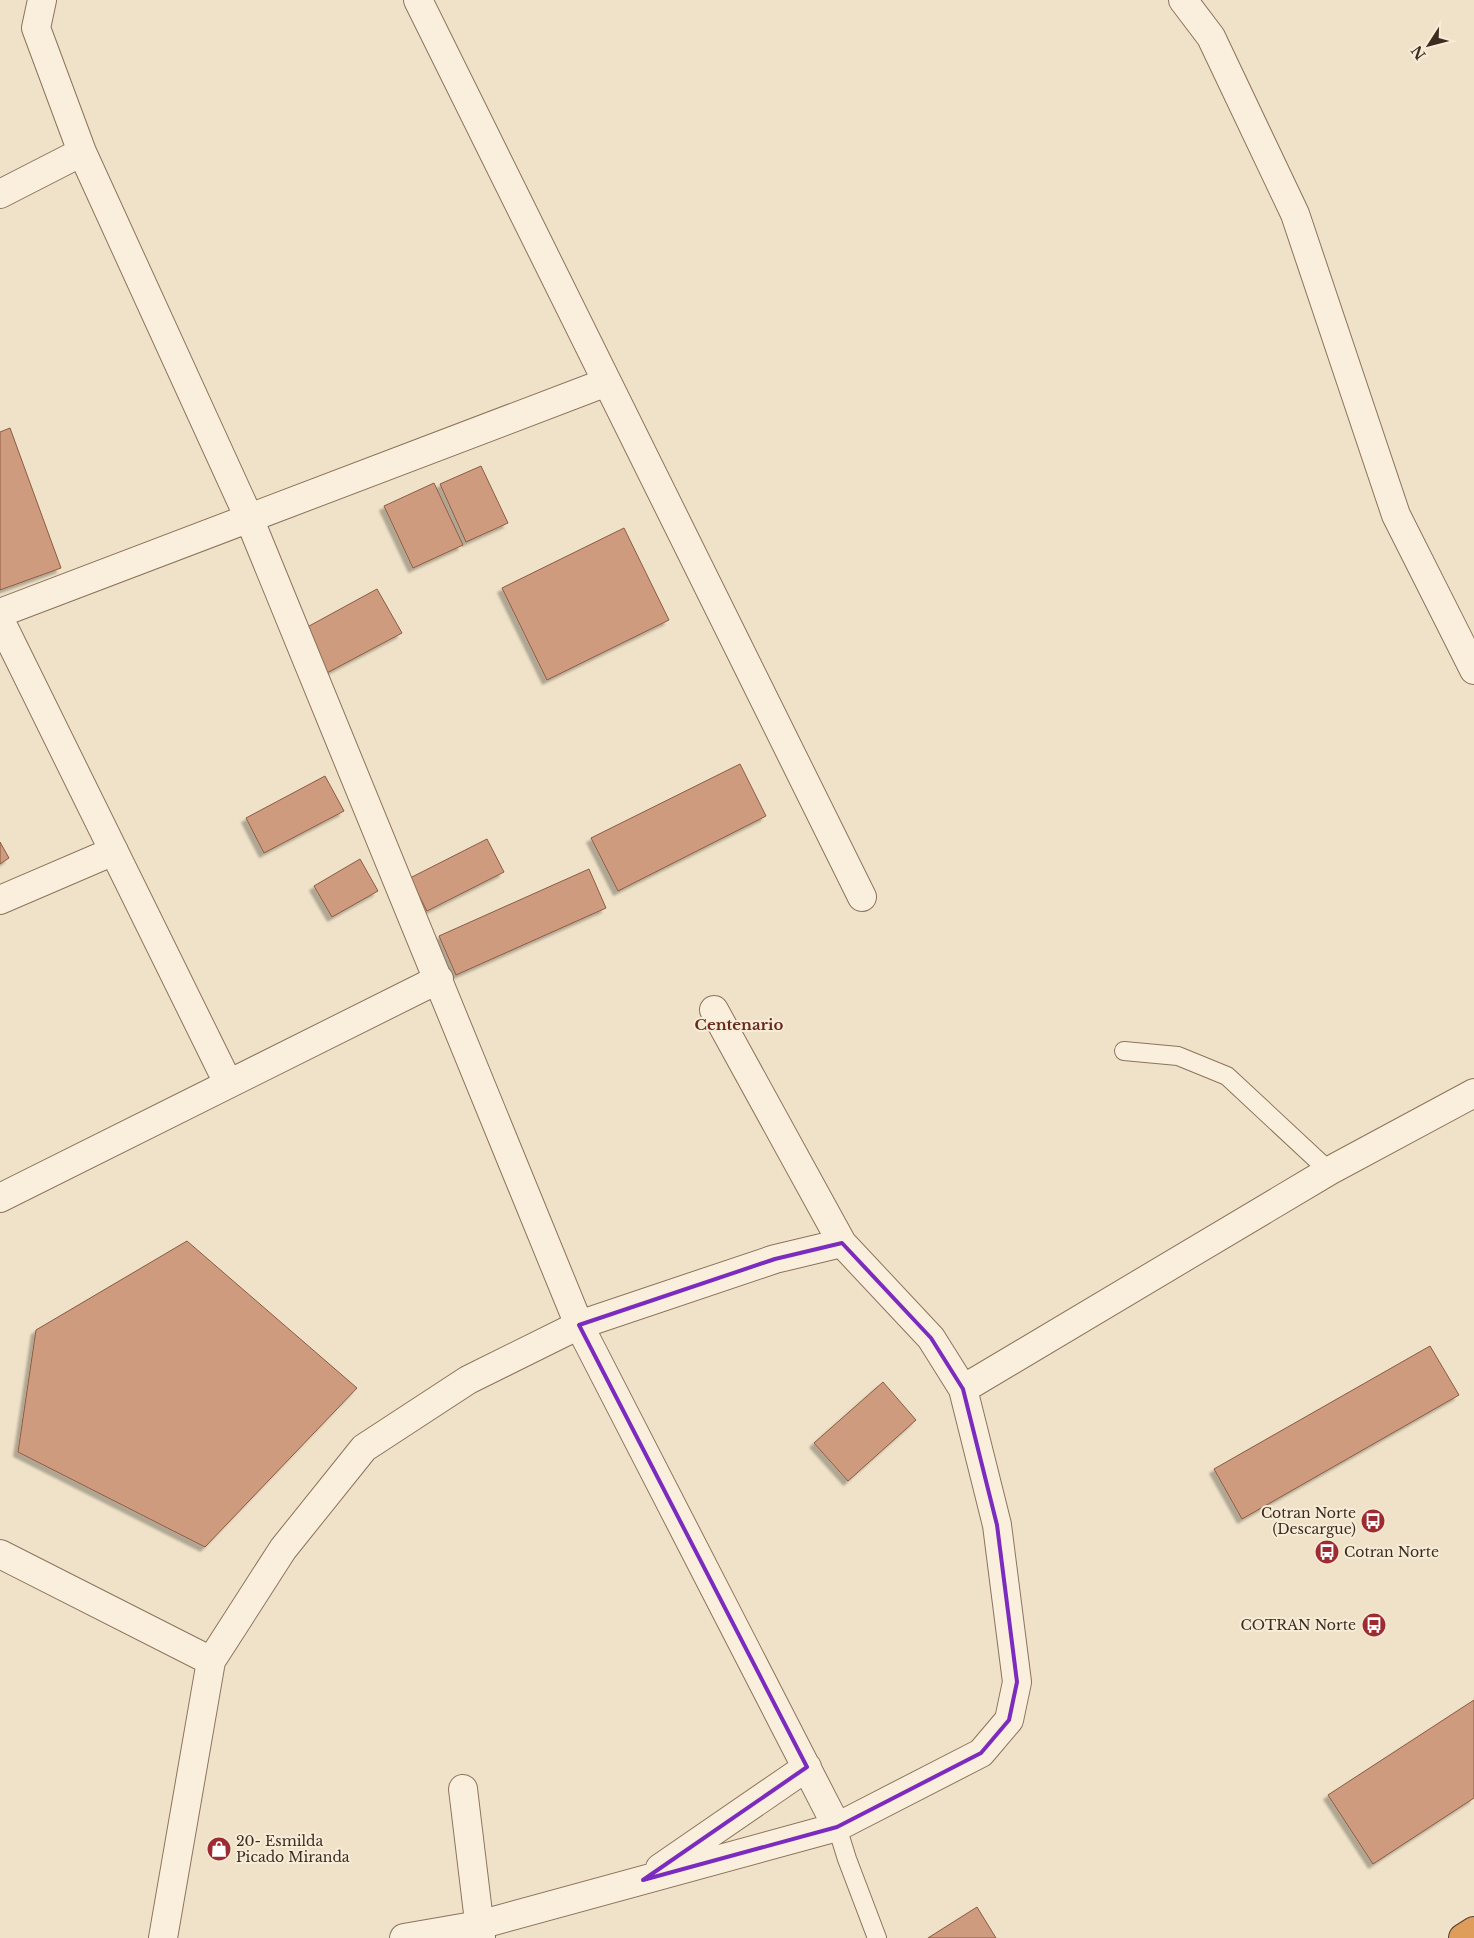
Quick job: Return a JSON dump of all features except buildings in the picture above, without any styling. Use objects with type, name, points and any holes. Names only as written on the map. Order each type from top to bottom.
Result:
[{"type":"highway","points":[[1463,1938],[1474,1931]]},
{"type":"street","points":[[42,0],[36,28],[82,152],[249,518],[579,1325],[837,1827]]},
{"type":"street","points":[[418,0],[862,897]]},
{"type":"street","points":[[1183,0],[1211,37],[1296,214],[1396,515],[1474,670]]},
{"type":"street","points":[[0,194],[82,152]]},
{"type":"street","points":[[0,613],[607,382]]},
{"type":"street","points":[[0,620],[228,1083]]},
{"type":"street","points":[[0,900],[114,851]]},
{"type":"street","points":[[0,1198],[439,979]]},
{"type":"street","points":[[404,1938],[480,1932],[643,1880],[837,1827],[981,1753],[1009,1720],[1017,1682],[997,1525],[964,1390],[931,1338],[842,1243],[714,1010]]},
{"type":"street","points":[[964,1390],[1329,1170],[1474,1094]]},
{"type":"street","points":[[163,1938],[210,1661],[283,1549],[364,1448],[468,1380],[579,1325],[775,1259],[842,1243]]},
{"type":"street","points":[[0,1554],[210,1661]]},
{"type":"street","points":[[643,1880],[807,1767]]},
{"type":"street","points":[[463,1789],[480,1932]]},
{"type":"lane","points":[[1124,1052],[1178,1056],[1227,1076],[1329,1170]]},
{"type":"lane","points":[[837,1827],[877,1938]]},
{"type":"highlighted area","points":[[842,1243],[931,1338],[963,1389],[997,1525],[1017,1682],[1009,1720],[981,1753],[837,1827],[643,1880],[807,1767],[579,1325],[775,1259]]},
{"type":"place","name":"Cotran Norte (Descargue)","points":[[1373,1521]]},
{"type":"place","name":"Cotran Norte","points":[[1327,1552]]},
{"type":"place","name":"COTRAN Norte","points":[[1374,1625]]},
{"type":"place","name":"20- Esmilda Picado Miranda","points":[[219,1849]]},
{"type":"district","name":"Centenario","points":[[739,1025]]}]
